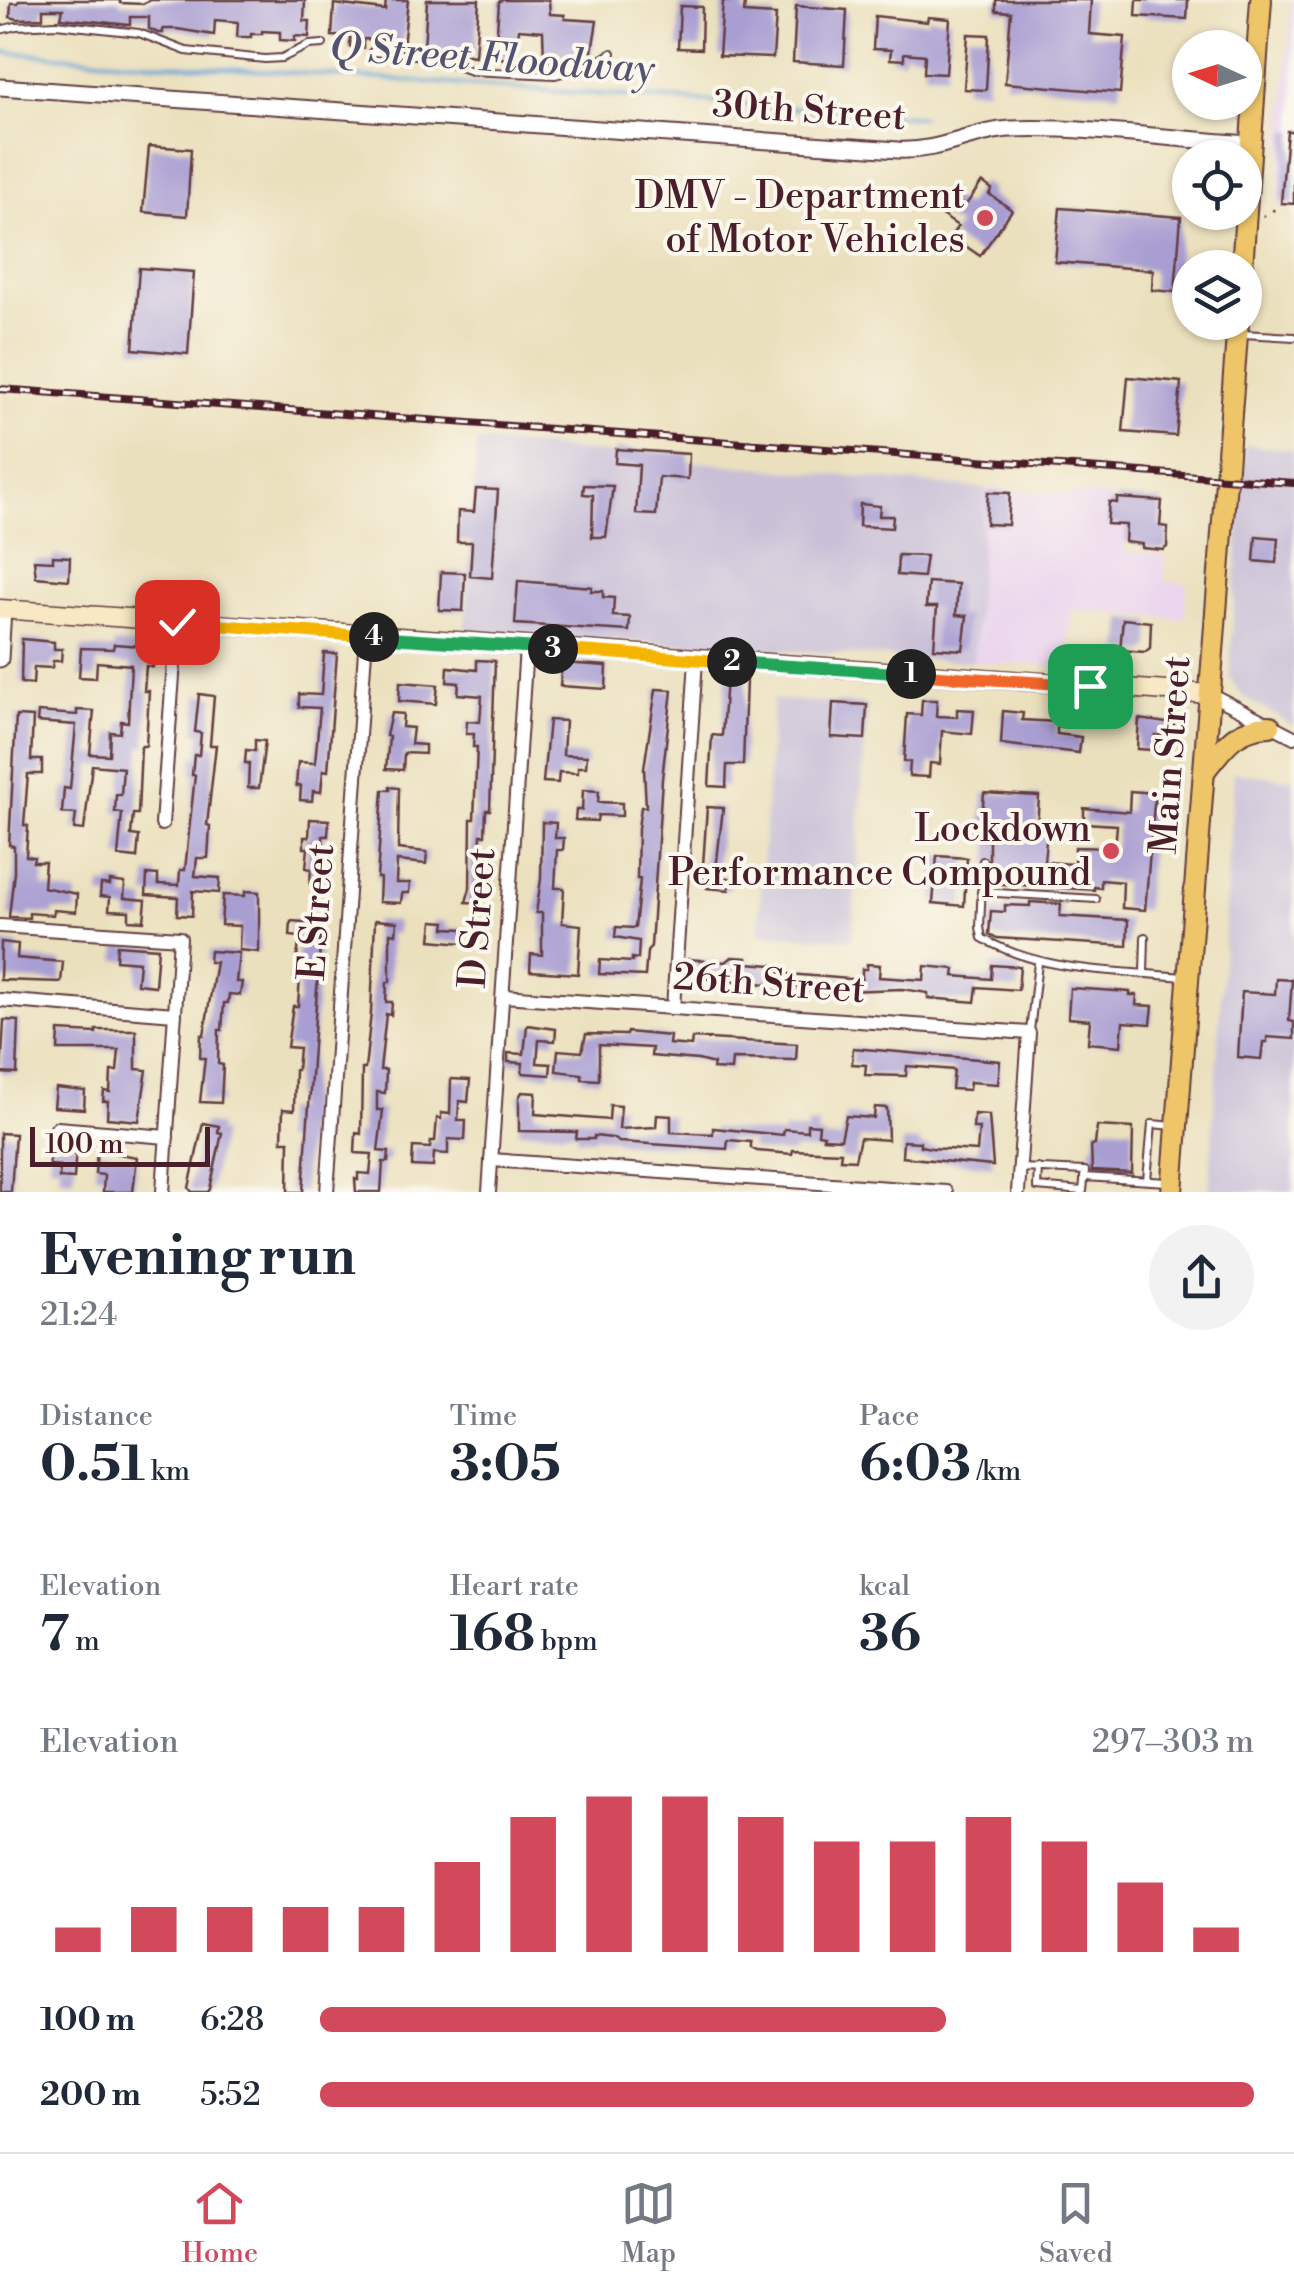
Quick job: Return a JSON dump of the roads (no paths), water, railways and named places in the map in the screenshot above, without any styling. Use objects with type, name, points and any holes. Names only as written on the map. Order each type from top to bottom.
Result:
[{"type":"main road","points":[[1252,140],[1261,0]]},
{"type":"main road","name":"Main Street","points":[[1173,1187],[1236,340]]},
{"type":"main road","points":[[2,609],[1210,694]]},
{"type":"main road","points":[[1206,769],[1234,736],[1254,726],[1270,726]]},
{"type":"street","name":"30th Street","points":[[0,87],[898,150],[942,148],[982,134],[1032,129],[1193,140]]},
{"type":"street","points":[[0,659],[2,609]]},
{"type":"street","points":[[162,824],[177,622]]},
{"type":"street","name":"E Street","points":[[327,1192],[366,636]]},
{"type":"street","name":"D Street","points":[[489,1192],[526,648]]},
{"type":"street","points":[[673,1008],[696,660]]},
{"type":"street","points":[[1210,694],[1294,737]]},
{"type":"street","points":[[0,926],[180,938],[163,1192]]},
{"type":"street","name":"26th Street","points":[[503,996],[1030,1033]]},
{"type":"street","points":[[0,1000],[175,1014]]},
{"type":"street","points":[[1018,1192],[1030,1033]]},
{"type":"street","points":[[57,1128],[167,1137]]},
{"type":"street","points":[[491,1160],[946,1192]]},
{"type":"lane","points":[[0,30],[56,24],[139,33],[186,50],[264,59],[282,58],[309,45],[323,44]]},
{"type":"lane","points":[[372,52],[430,56],[471,70],[554,75],[593,65],[612,53]]},
{"type":"lane","points":[[1262,332],[1294,337]]},
{"type":"lane","points":[[983,861],[982,938],[1038,963],[1189,977]]},
{"type":"lane","points":[[981,892],[1096,899]]},
{"type":"lane","points":[[1144,973],[1145,938]]},
{"type":"lane","points":[[1030,1033],[1038,963]]},
{"type":"lane","points":[[1147,1180],[1152,1124],[1178,1126]]},
{"type":"lane","points":[[1020,1168],[1038,1168],[1084,1171],[1084,1190],[1037,1188],[1038,1168]]},
{"type":"lane","points":[[1084,1176],[1147,1180],[1173,1187]]},
{"type":"waterway","name":"Q Street Floodway","points":[[0,52],[921,117]]},
{"type":"railway","points":[[0,389],[1294,483]]},
{"type":"place","name":"DMV - Department of Motor Vehicles","points":[[985,218]]},
{"type":"place","name":"Lockdown Performance Compound","points":[[1111,851]]}]
